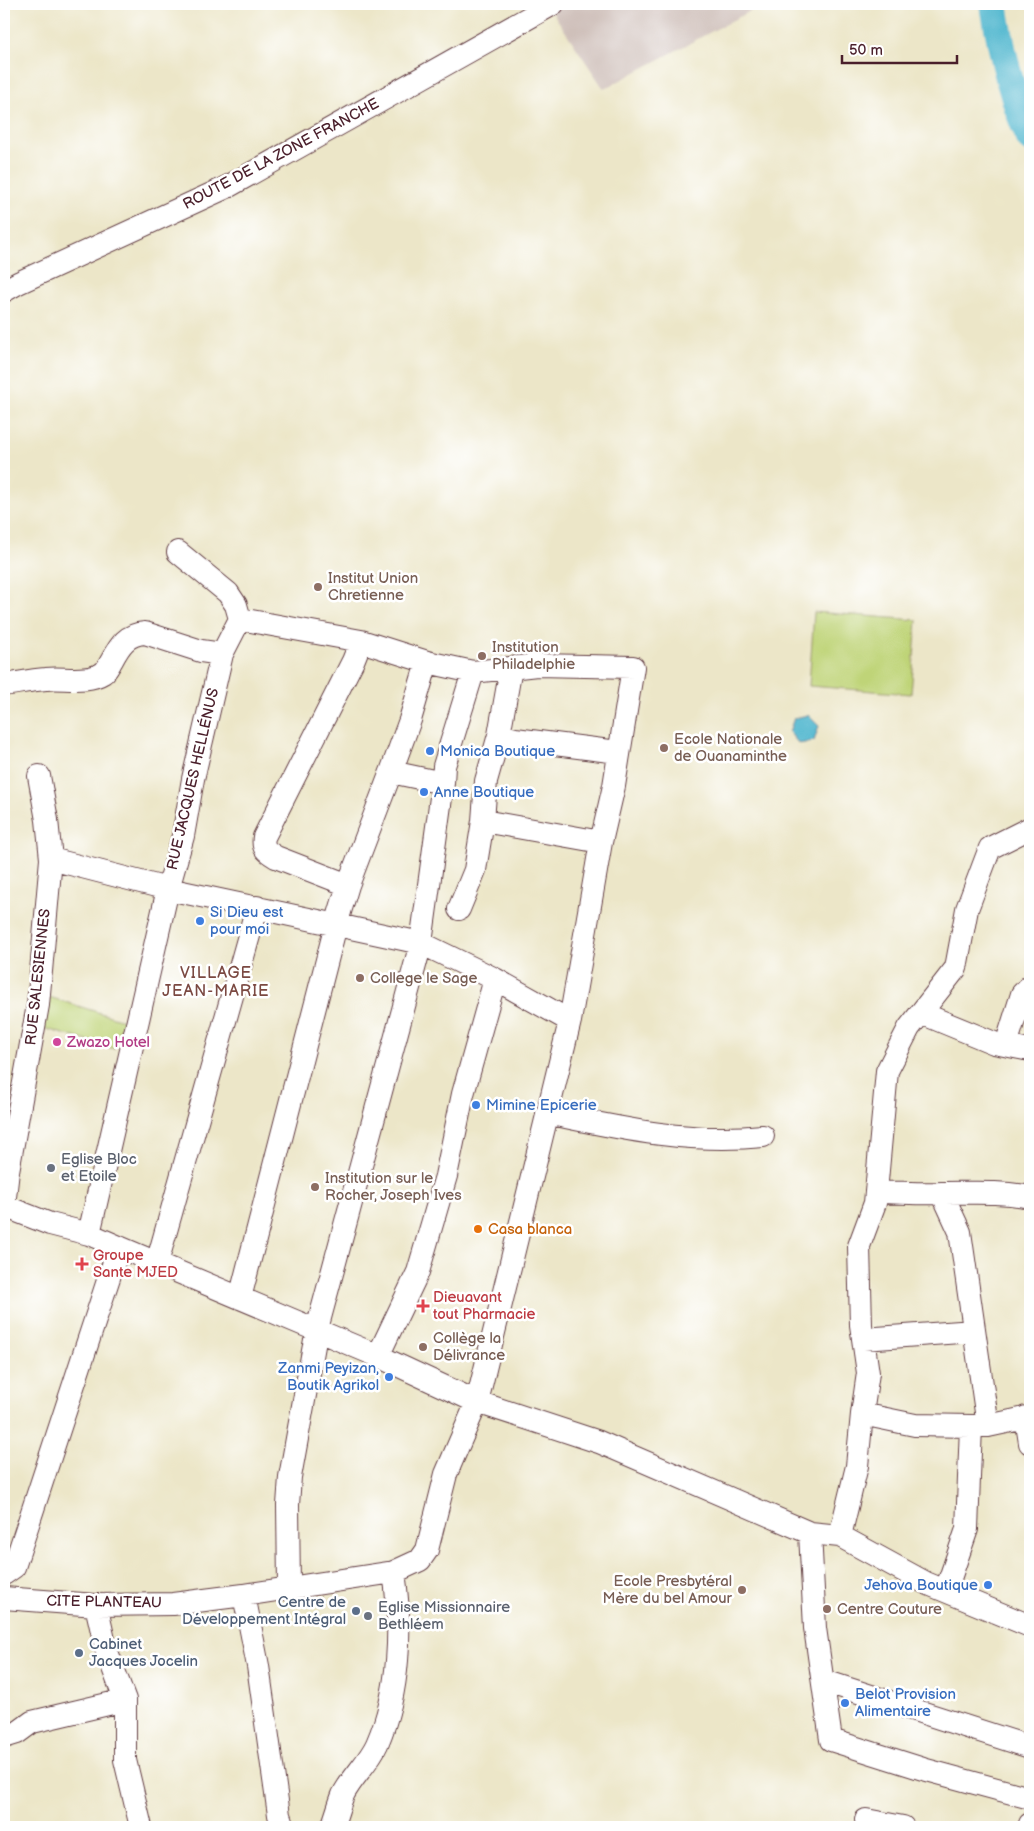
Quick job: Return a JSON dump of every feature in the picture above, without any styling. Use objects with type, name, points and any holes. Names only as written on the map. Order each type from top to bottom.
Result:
[{"type":"street","name":"ROUTE DE LA ZONE FRANCHE","points":[[4,291],[18,282],[228,186],[553,4]]},
{"type":"street","points":[[178,552],[228,593],[236,605],[240,619],[361,641],[428,662],[472,672],[511,668],[499,735],[486,782],[483,821],[475,870],[459,909]]},
{"type":"street","name":"RUE JACQUES HELLÉNUS","points":[[89,1234],[168,889],[183,836],[192,779],[222,654],[240,619]]},
{"type":"street","points":[[4,685],[45,678],[86,678],[97,676],[107,670],[118,647],[126,638],[136,633],[145,633],[201,652],[222,654]]},
{"type":"street","points":[[348,885],[276,857],[266,851],[262,845],[264,836],[361,641]]},
{"type":"street","points":[[240,1298],[336,925],[348,885],[410,720],[428,662]]},
{"type":"street","name":"CITE PLANTEAU","points":[[4,1598],[96,1605],[174,1604],[357,1579],[394,1572],[420,1560],[427,1550],[446,1474],[477,1402],[570,1021],[601,842],[614,786],[633,667],[537,665],[511,668]]},
{"type":"street","points":[[290,1587],[288,1531],[290,1477],[317,1329],[421,943],[444,766],[472,672]]},
{"type":"street","points":[[499,735],[515,739],[618,752]]},
{"type":"street","points":[[391,772],[443,783]]},
{"type":"street","name":"RUE SALESIENNES","points":[[4,1206],[8,1171],[38,1005],[51,859],[47,820],[39,776]]},
{"type":"street","points":[[483,821],[601,842]]},
{"type":"street","points":[[840,1536],[857,1466],[868,1373],[860,1325],[860,1246],[875,1203],[887,1071],[909,1028],[956,968],[967,908],[990,848],[1030,828]]},
{"type":"street","points":[[51,859],[168,889],[421,943],[495,979],[570,1021]]},
{"type":"street","points":[[158,1263],[257,907]]},
{"type":"street","points":[[378,1356],[418,1272],[446,1176],[463,1094],[495,979]]},
{"type":"street","points":[[1006,1045],[1022,994],[1030,986]]},
{"type":"street","points":[[921,1013],[994,1043],[1030,1050]]},
{"type":"street","points":[[547,1113],[630,1131],[736,1139],[763,1136]]},
{"type":"street","points":[[876,1192],[980,1192],[1009,1193],[1030,1197]]},
{"type":"street","points":[[942,1193],[960,1232],[974,1331],[979,1426],[967,1529],[946,1590]]},
{"type":"street","points":[[4,1206],[50,1224],[89,1234],[119,1246],[317,1329],[477,1402],[599,1442],[810,1533],[840,1536],[926,1583],[1030,1626]]},
{"type":"street","points":[[4,1574],[14,1567],[119,1246]]},
{"type":"street","points":[[863,1339],[974,1331]]},
{"type":"street","points":[[862,1414],[915,1425],[979,1426],[1028,1417],[1030,1442]]},
{"type":"street","points":[[810,1533],[815,1628],[831,1740],[923,1769],[1030,1798]]},
{"type":"street","points":[[332,1827],[344,1794],[377,1745],[389,1708],[397,1662],[398,1604],[394,1572]]},
{"type":"street","points":[[244,1595],[258,1666],[278,1814],[283,1827]]},
{"type":"street","points":[[96,1605],[106,1649],[125,1700],[125,1760],[142,1827]]},
{"type":"street","points":[[824,1681],[1030,1747]]},
{"type":"street","points":[[4,1737],[17,1733],[32,1722],[125,1700]]},
{"type":"street","points":[[866,1820],[903,1827]]},
{"type":"shaded area","points":[[547,4],[763,4],[604,89]]},
{"type":"green space","points":[[814,612],[917,620],[911,694],[809,686]]},
{"type":"green space","points":[[49,997],[123,1020],[114,1049],[40,1027]]},
{"type":"water","points":[[808,715],[819,726],[814,741],[799,744],[789,732],[794,718]]},
{"type":"waterway","points":[[994,4],[1007,72],[1017,106],[1030,138]]},
{"type":"place","name":"Institut Union Chretienne","points":[[318,587]]},
{"type":"place","name":"Institution Philadelphie","points":[[482,656]]},
{"type":"place","name":"Ecole Nationale de Ouanaminthe","points":[[664,748]]},
{"type":"place","name":"Monica Boutique","points":[[430,751]]},
{"type":"place","name":"Anne Boutique","points":[[424,792]]},
{"type":"place","name":"Si Dieu est pour moi","points":[[200,921]]},
{"type":"place","name":"College le Sage","points":[[360,978]]},
{"type":"place","name":"Zwazo Hotel","points":[[57,1042]]},
{"type":"place","name":"Mimine Epicerie","points":[[476,1105]]},
{"type":"place","name":"Eglise Bloc et Etoile","points":[[51,1168]]},
{"type":"place","name":"Institution sur le Rocher, Joseph Ives","points":[[315,1187]]},
{"type":"place","name":"Casa blanca","points":[[478,1229]]},
{"type":"place","name":"Groupe Sante MJED","points":[[82,1264]]},
{"type":"place","name":"Dieuavant tout Pharmacie","points":[[423,1306]]},
{"type":"place","name":"Collège la Délivrance","points":[[423,1347]]},
{"type":"place","name":"Zanmi Peyizan, Boutik Agrikol","points":[[389,1377]]},
{"type":"place","name":"Jehova Boutique","points":[[988,1585]]},
{"type":"place","name":"Ecole Presbytéral Mère du bel Amour","points":[[742,1590]]},
{"type":"place","name":"Centre Couture","points":[[827,1609]]},
{"type":"place","name":"Centre de Développement Intégral","points":[[356,1611]]},
{"type":"place","name":"Eglise Missionnaire Bethléem","points":[[368,1616]]},
{"type":"place","name":"Cabinet Jacques Jocelin","points":[[79,1653]]},
{"type":"place","name":"Belot Provision Alimentaire","points":[[845,1703]]},
{"type":"district","name":"VILLAGE JEAN-MARIE","points":[[216,982]]}]
